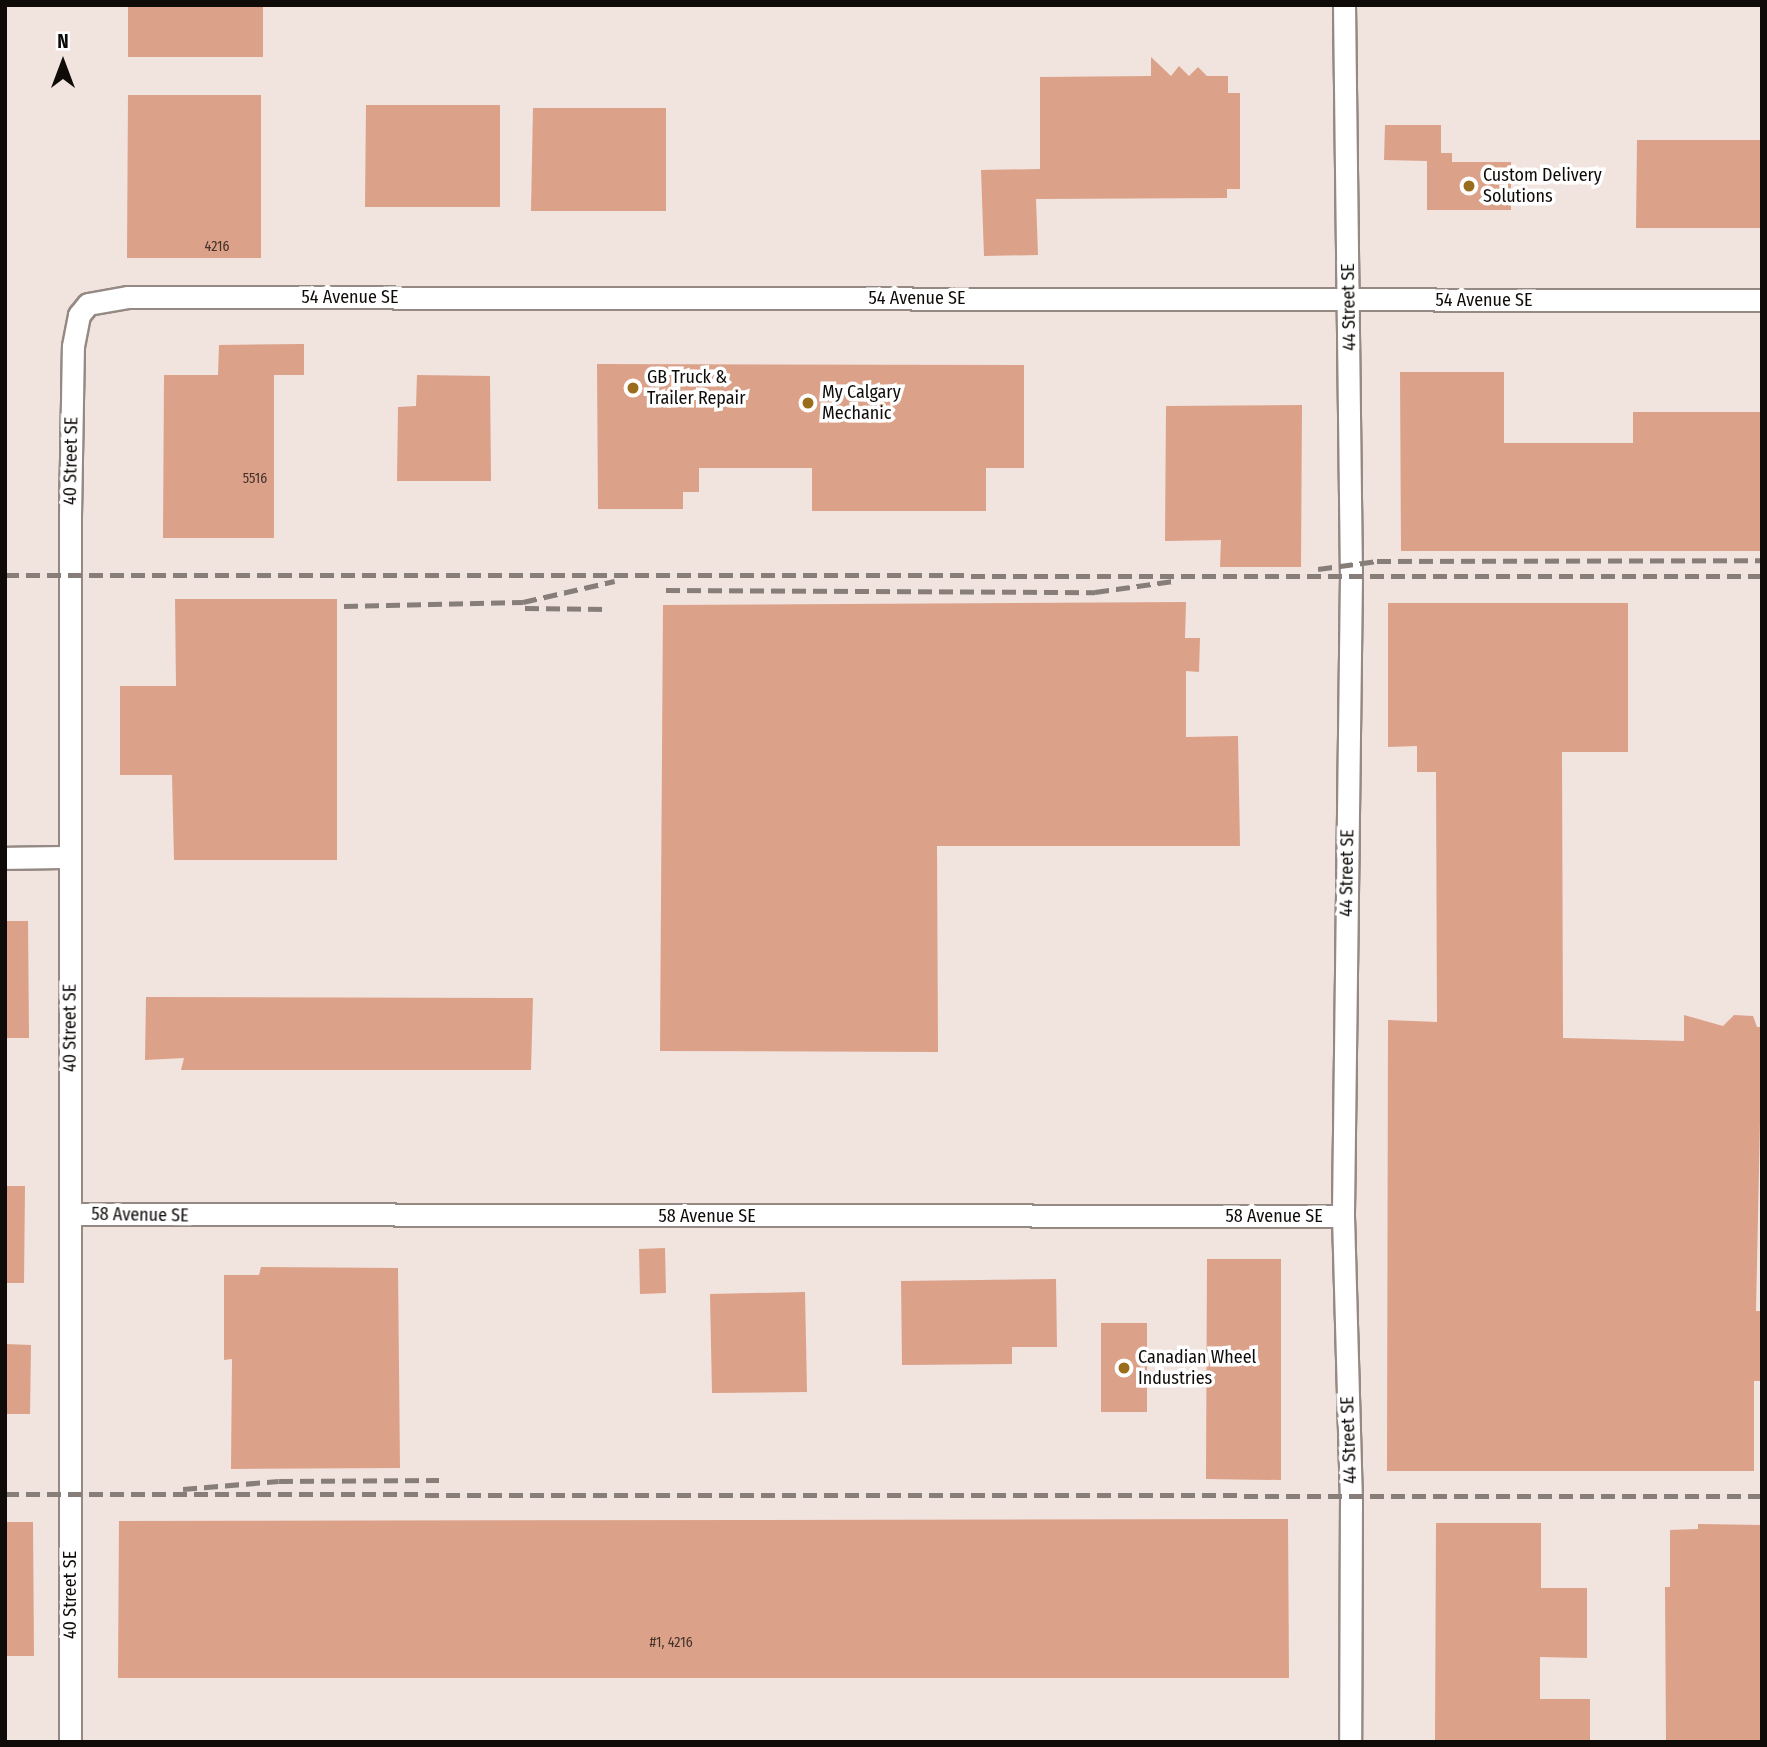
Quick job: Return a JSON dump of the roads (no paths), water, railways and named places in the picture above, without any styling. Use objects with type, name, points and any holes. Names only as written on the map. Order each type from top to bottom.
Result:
[{"type":"street","name":"44 Street SE","points":[[1344,5],[1351,575],[1343,1216],[1351,1496],[1350,1742]]},
{"type":"street","name":"54 Avenue SE","points":[[79,315],[88,304],[128,297],[1762,300]]},
{"type":"street","name":"40 Street SE","points":[[70,1742],[69,857],[73,346],[79,315]]},
{"type":"street","points":[[5,858],[69,857]]},
{"type":"street","name":"58 Avenue SE","points":[[71,1214],[1343,1216]]},
{"type":"railway","points":[[1318,569],[1377,561],[1762,560]]},
{"type":"railway","points":[[5,575],[1762,576]]},
{"type":"railway","points":[[344,606],[523,602],[615,581]]},
{"type":"railway","points":[[666,590],[1095,592],[1173,581]]},
{"type":"railway","points":[[525,608],[609,609]]},
{"type":"railway","points":[[183,1489],[279,1481],[439,1480]]},
{"type":"railway","points":[[5,1494],[1762,1496]]},
{"type":"place","name":"Custom Delivery Solutions","points":[[1469,186]]},
{"type":"place","name":"GB Truck & Trailer Repair","points":[[633,388]]},
{"type":"place","name":"My Calgary Mechanic","points":[[808,403]]},
{"type":"place","name":"Canadian Wheel Industries","points":[[1124,1368]]}]
